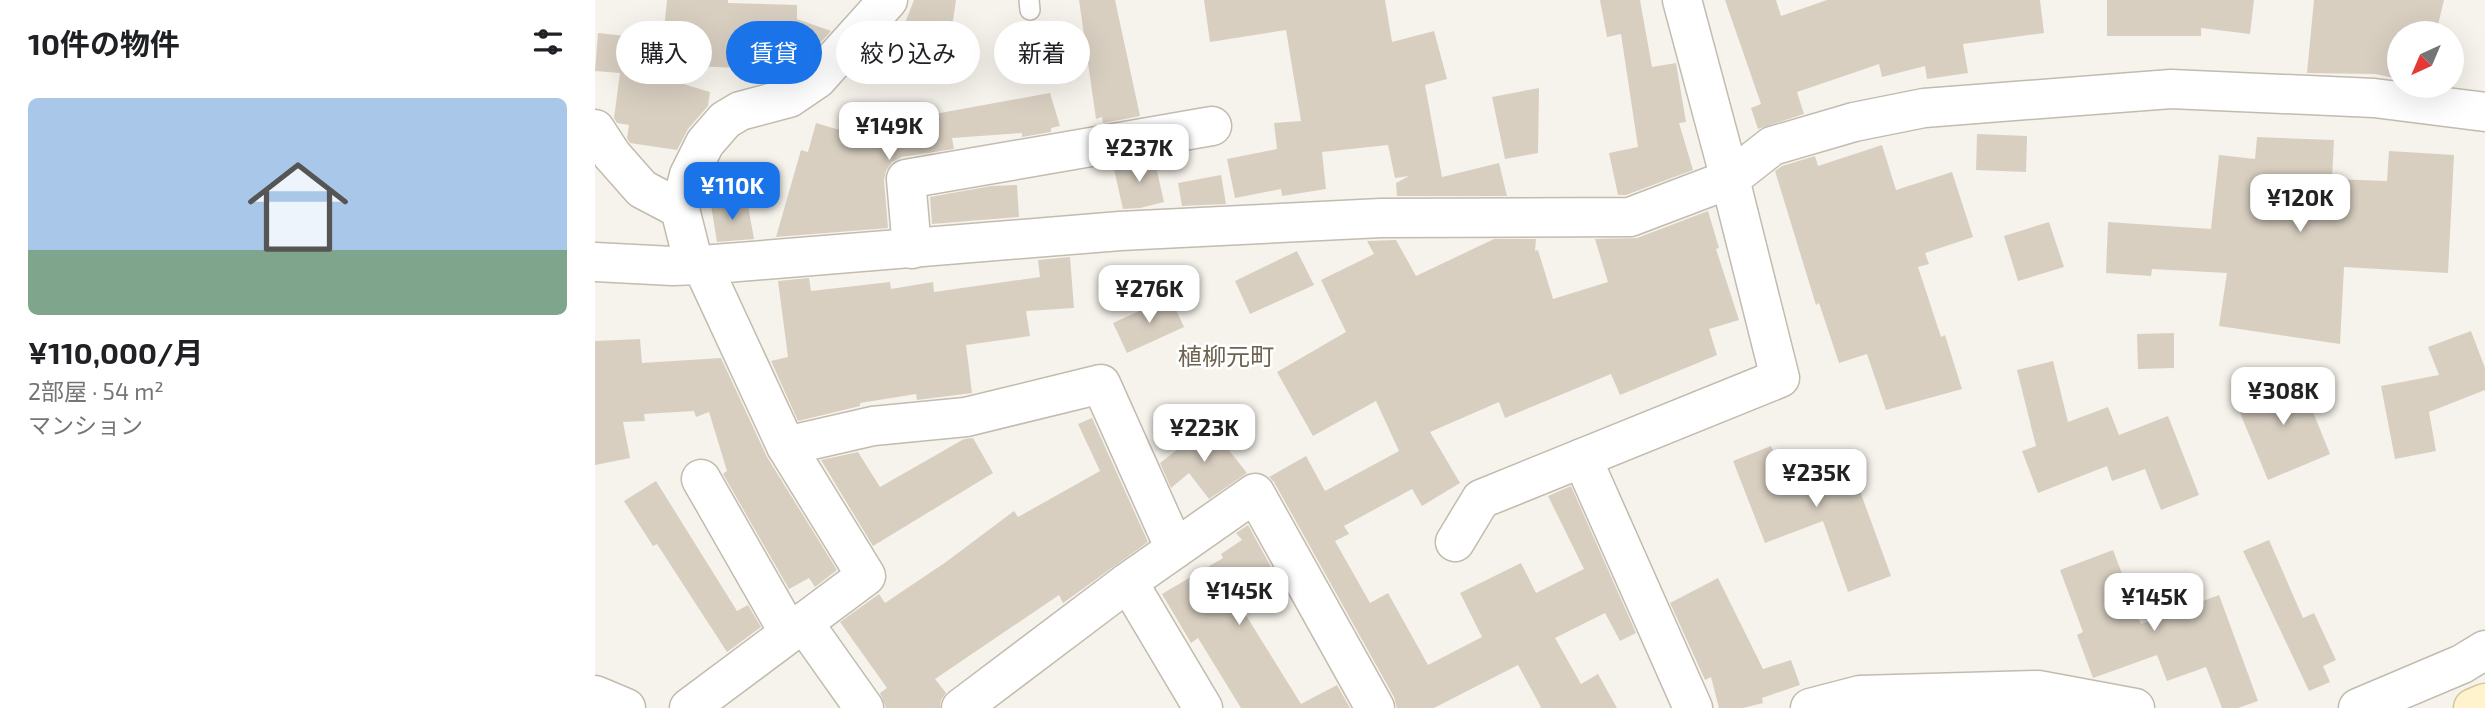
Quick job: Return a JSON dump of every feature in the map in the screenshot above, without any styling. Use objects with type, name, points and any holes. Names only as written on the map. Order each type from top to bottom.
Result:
[{"type":"street","points":[[689,708],[866,576],[786,446],[698,265],[680,209],[689,175],[705,143],[725,120],[740,111],[789,98],[817,79],[888,0]]},
{"type":"street","points":[[1455,542],[1481,499],[1780,378],[1682,0]]},
{"type":"street","points":[[595,262],[698,265],[1120,231],[1367,219],[1630,217],[1730,179],[1772,146],[1854,122],[1924,108],[2171,89],[2374,98],[2485,112]]},
{"type":"street","points":[[912,249],[906,179],[1212,127]]},
{"type":"street","points":[[595,129],[612,155],[642,189],[680,209]]},
{"type":"street","points":[[786,446],[873,426],[966,417],[1101,384],[1175,549]]},
{"type":"street","points":[[1582,458],[1693,708]]},
{"type":"street","points":[[701,480],[796,628],[864,708]]},
{"type":"street","points":[[961,708],[1128,582],[1255,493],[1375,708]]},
{"type":"street","points":[[1128,582],[1203,708]]},
{"type":"street","points":[[2358,708],[2462,664],[2485,650]]},
{"type":"street","points":[[1811,708],[1860,695],[2038,690],[2135,708]]},
{"type":"street","points":[[595,695],[625,708]]},
{"type":"street","points":[[2473,708],[2485,703]]},
{"type":"building","points":[[667,0],[728,0],[728,3],[797,5],[797,19],[803,21],[726,21],[726,67],[712,67],[712,21],[665,21]]},
{"type":"building","points":[[914,0],[956,0],[953,21],[906,21]]},
{"type":"building","points":[[1079,0],[1115,0],[1140,116],[1103,123],[1102,117],[1096,119],[1090,77],[1090,21],[1082,21]]},
{"type":"building","points":[[1204,0],[1385,0],[1392,42],[1434,31],[1447,79],[1425,85],[1442,177],[1499,163],[1507,196],[1397,196],[1396,183],[1409,176],[1395,178],[1388,145],[1322,152],[1326,189],[1282,196],[1281,189],[1235,198],[1227,159],[1277,149],[1274,123],[1301,121],[1286,30],[1210,42]]},
{"type":"building","points":[[1600,0],[1640,0],[1652,67],[1676,63],[1686,122],[1679,123],[1693,170],[1626,195],[1618,195],[1609,153],[1638,147],[1621,34],[1607,37]]},
{"type":"building","points":[[1725,0],[1776,0],[1781,16],[1827,0],[2040,0],[2044,33],[1963,44],[1968,73],[1927,79],[1925,66],[1882,77],[1879,64],[1797,92],[1804,114],[1758,129],[1751,108],[1761,104]]},
{"type":"building","points":[[2107,0],[2254,0],[2250,34],[2201,28],[2201,36],[2107,36]]},
{"type":"building","points":[[2314,0],[2444,0],[2439,21],[2387,21],[2387,76],[2307,73]]},
{"type":"building","points":[[822,28],[831,31],[822,41]]},
{"type":"building","points":[[598,33],[616,35],[616,73],[595,71]]},
{"type":"building","points":[[619,84],[683,84],[710,92],[708,106],[688,129],[677,150],[630,143],[627,138],[629,125],[617,123],[614,118]]},
{"type":"building","points":[[1539,88],[1538,153],[1505,159],[1492,97]]},
{"type":"building","points":[[1050,93],[1060,126],[1051,128],[1051,132],[1022,137],[1022,133],[952,138],[954,149],[902,157],[892,162],[884,180],[888,228],[776,237],[801,150],[808,152],[816,123],[853,134],[855,129],[882,137],[880,124]]},
{"type":"building","points":[[1977,134],[2027,136],[2026,172],[1976,170]]},
{"type":"building","points":[[2257,137],[2334,140],[2332,179],[2387,181],[2389,151],[2454,155],[2448,273],[2344,267],[2340,344],[2219,326],[2227,273],[2152,269],[2151,276],[2106,273],[2108,222],[2211,229],[2219,155],[2255,159]]},
{"type":"building","points":[[1882,145],[1896,190],[1952,172],[1973,237],[1925,253],[1929,264],[1918,267],[1941,337],[1945,335],[1962,389],[1886,410],[1867,354],[1839,363],[1819,303],[1816,305],[1775,171],[1782,166],[1815,156],[1818,166]]},
{"type":"building","points":[[1154,158],[1164,202],[1123,209],[1113,165]]},
{"type":"building","points":[[1221,175],[1226,204],[1182,206],[1178,183]]},
{"type":"building","points":[[1017,185],[1019,217],[932,224],[930,197],[991,186]]},
{"type":"building","points":[[747,200],[754,239],[717,242],[711,205]]},
{"type":"building","points":[[1708,211],[1719,248],[1716,249],[1739,320],[1709,329],[1717,355],[1620,395],[1611,374],[1505,418],[1499,402],[1430,432],[1460,483],[1422,506],[1412,489],[1344,526],[1349,534],[1335,541],[1370,603],[1388,593],[1428,665],[1482,637],[1460,593],[1521,563],[1536,593],[1584,569],[1548,496],[1571,486],[1636,633],[1620,641],[1605,613],[1555,638],[1581,684],[1598,674],[1617,708],[1540,708],[1518,665],[1434,708],[1397,708],[1394,697],[1269,477],[1306,456],[1325,491],[1399,451],[1376,401],[1313,436],[1277,372],[1346,332],[1321,280],[1374,254],[1367,241],[1396,240],[1416,276],[1494,239],[1536,239],[1535,251],[1538,250],[1553,299],[1608,282],[1595,239],[1637,238]]},
{"type":"building","points":[[2049,222],[2064,267],[2018,281],[2004,236]]},
{"type":"building","points":[[1297,251],[1314,285],[1250,314],[1235,281]]},
{"type":"building","points":[[1070,257],[1074,308],[1026,311],[1030,336],[966,345],[972,393],[917,400],[916,394],[860,403],[860,406],[798,421],[771,361],[788,357],[778,281],[809,278],[811,291],[890,282],[891,289],[933,282],[934,292],[1040,277],[1038,260]]},
{"type":"building","points":[[1170,297],[1184,327],[1127,353],[1113,323]]},
{"type":"building","points":[[2471,331],[2485,368],[2485,390],[2429,412],[2436,451],[2395,459],[2381,386],[2439,375],[2428,347]]},
{"type":"building","points":[[2174,333],[2174,368],[2138,369],[2137,334]]},
{"type":"building","points":[[640,339],[642,363],[721,358],[767,457],[837,570],[815,587],[809,578],[789,589],[723,474],[727,471],[709,412],[696,417],[694,411],[644,414],[645,421],[623,422],[630,458],[595,465],[595,341]]},
{"type":"building","points":[[2053,361],[2068,422],[2108,407],[2119,435],[2168,416],[2199,495],[2161,510],[2145,469],[2112,481],[2107,466],[2038,493],[2022,451],[2036,446],[2017,370]]},
{"type":"building","points":[[2298,375],[2330,454],[2268,480],[2235,401]]},
{"type":"building","points":[[1092,418],[1148,542],[1063,603],[1059,595],[935,679],[946,693],[940,708],[886,708],[880,693],[887,688],[840,622],[879,594],[885,603],[1014,511],[1018,517],[1100,471],[1078,424]]},
{"type":"building","points":[[1209,425],[1247,473],[1209,499],[1189,473],[1171,488],[1160,463]]},
{"type":"building","points":[[973,438],[993,473],[873,546],[821,460],[858,452],[880,487],[964,439]]},
{"type":"building","points":[[1771,446],[1782,472],[1845,450],[1891,576],[1848,592],[1823,521],[1765,543],[1733,461]]},
{"type":"building","points":[[656,481],[737,611],[748,605],[761,627],[727,652],[657,544],[653,546],[624,501]]},
{"type":"building","points":[[1248,525],[1282,587],[1244,612],[1301,704],[1337,685],[1350,708],[1241,708],[1198,638],[1191,643],[1162,594],[1223,558],[1221,554],[1242,540],[1236,533]]},
{"type":"building","points":[[2269,540],[2303,618],[2314,613],[2336,660],[2323,666],[2330,682],[2309,691],[2243,551]]},
{"type":"building","points":[[2113,550],[2141,624],[2219,595],[2258,701],[2238,708],[2222,708],[2206,667],[2167,681],[2157,655],[2093,678],[2077,635],[2083,632],[2060,570]]},
{"type":"building","points":[[1718,578],[1763,669],[1791,660],[1800,685],[1762,698],[1763,703],[1743,708],[1719,708],[1711,677],[1705,680],[1670,603]]},
{"type":"district","name":"植柳元町","points":[[1226,355]]}]
